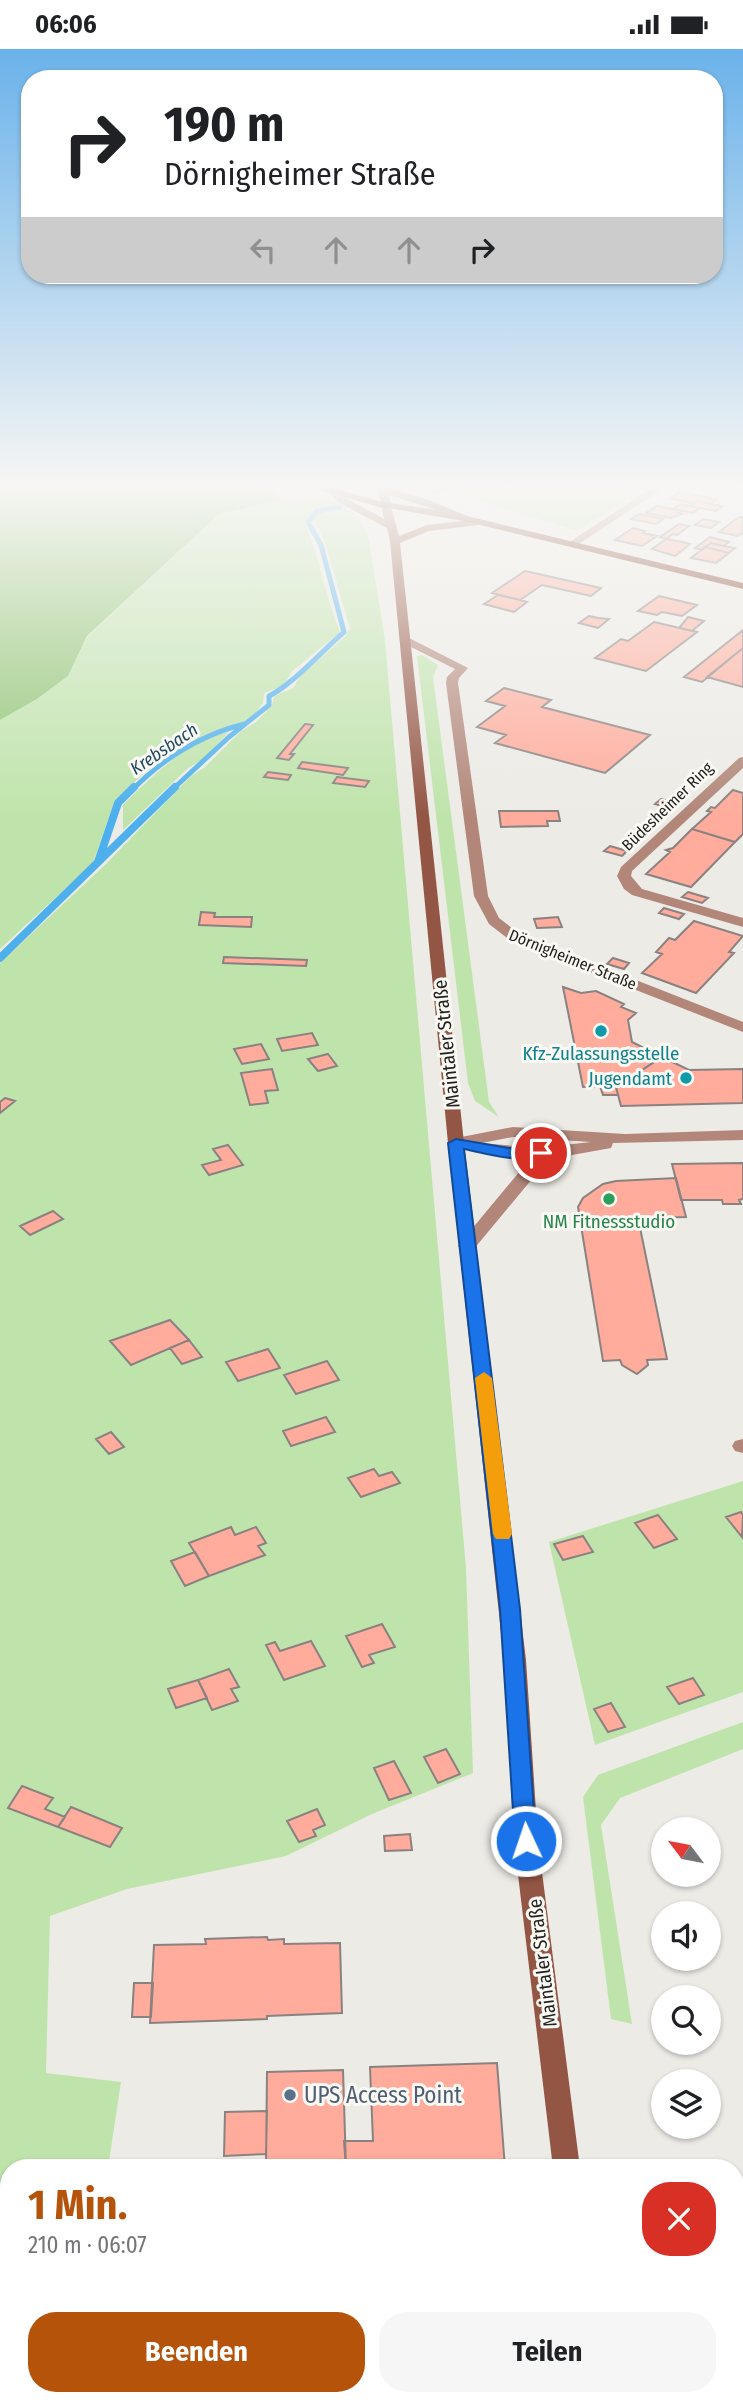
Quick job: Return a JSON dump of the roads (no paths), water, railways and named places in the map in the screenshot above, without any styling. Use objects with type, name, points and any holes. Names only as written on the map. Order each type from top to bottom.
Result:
[{"type":"main road","name":"Maintaler Straße","points":[[401,595],[467,1247],[514,1647],[526,1841],[566,2159]]},
{"type":"street","name":"Dörnigheimer Straße","points":[[407,641],[462,669],[453,677],[452,683],[481,896],[494,923],[516,938],[743,1027]]},
{"type":"street","name":"Büdesheimer Ring","points":[[743,761],[646,851],[624,876],[629,886],[637,892],[743,923]]},
{"type":"street","points":[[456,1143],[513,1132],[625,1139],[743,1135]]},
{"type":"street","points":[[456,1143],[515,1154],[568,1151],[625,1139]]},
{"type":"street","points":[[467,1247],[526,1175],[568,1151]]},
{"type":"waterway","name":"Krebsbach","points":[[173,789],[229,737],[269,705],[269,696],[297,675],[344,632],[334,595]]},
{"type":"waterway","name":"Krebsbach","points":[[133,789],[157,767],[184,749],[213,734],[244,724]]},
{"type":"waterway","name":"Krebsbach","points":[[98,862],[118,803],[134,787]]},
{"type":"waterway","name":"Krebsbach","points":[[0,958],[175,787]]},
{"type":"place","name":"Kfz-Zulassungsstelle","points":[[601,1031]]},
{"type":"place","name":"Jugendamt","points":[[686,1078]]},
{"type":"place","name":"NM Fitnessstudio","points":[[609,1199]]},
{"type":"place","name":"UPS Access Point","points":[[290,2095]]}]
